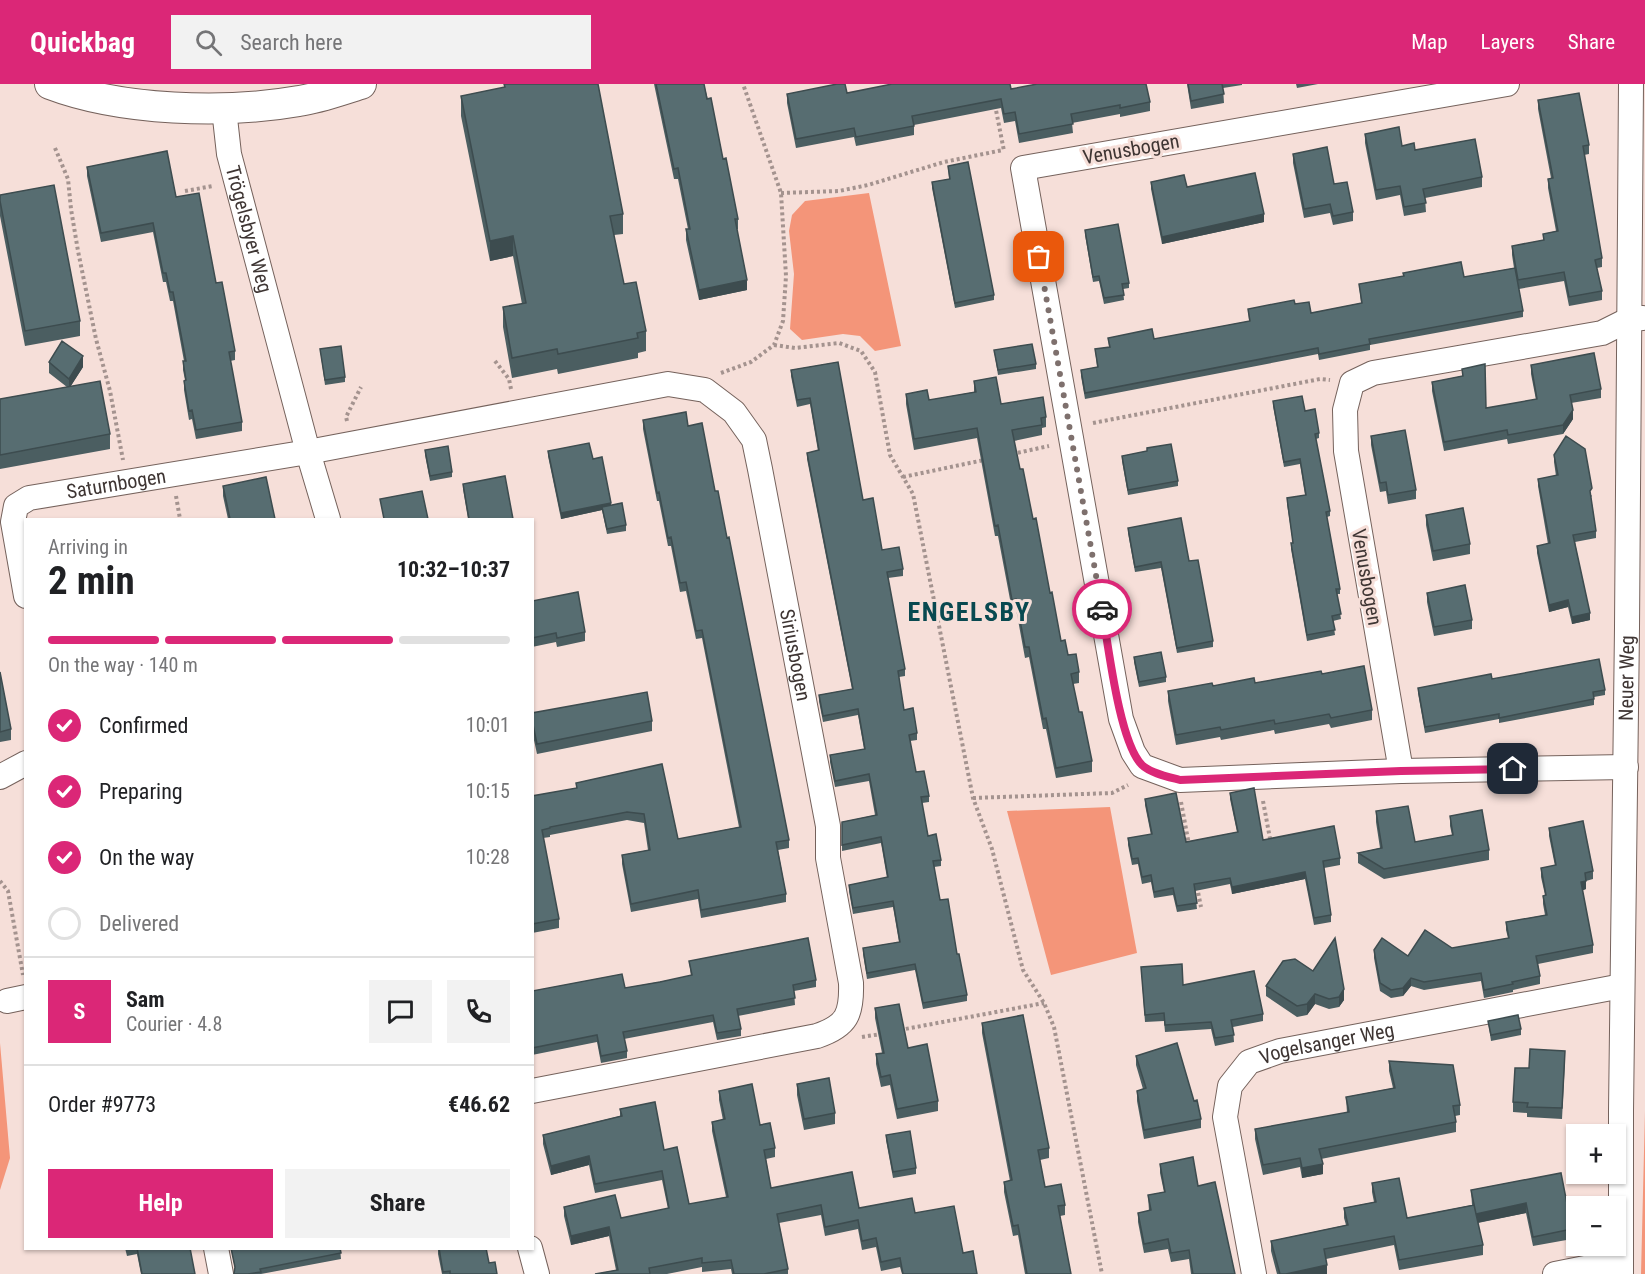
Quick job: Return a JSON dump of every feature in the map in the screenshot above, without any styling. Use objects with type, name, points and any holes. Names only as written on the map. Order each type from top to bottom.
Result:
[{"type":"street","points":[[50,84],[75,93],[151,106],[224,109],[300,101],[361,84]]},
{"type":"street","name":"Venusbogen","points":[[1023,168],[1507,84]]},
{"type":"street","name":"Neuer Weg","points":[[1621,1267],[1622,986],[1638,318],[1631,84]]},
{"type":"street","name":"Trögelsbyer Weg","points":[[224,109],[229,154],[328,518]]},
{"type":"street","points":[[1023,168],[1121,719],[1133,752],[1142,766],[1180,780],[1401,771],[1626,767]]},
{"type":"street","points":[[1352,383],[1373,373],[1602,333],[1638,318]]},
{"type":"street","name":"Venusbogen","points":[[1352,383],[1345,410],[1346,451],[1401,771]]},
{"type":"street","name":"Siriusbogen","points":[[308,452],[668,384],[705,390],[734,412],[754,440],[828,826],[828,858],[851,983],[852,1003],[846,1018]]},
{"type":"street","name":"Saturnbogen","points":[[24,585],[13,522],[16,506],[29,498],[308,452]]},
{"type":"street","points":[[0,777],[24,765]]},
{"type":"street","name":"Vogelsanger Weg","points":[[1254,1274],[1225,1116],[1230,1086],[1250,1062],[1280,1051],[1622,986]]},
{"type":"street","points":[[534,1091],[816,1036],[835,1030],[846,1018]]},
{"type":"street","points":[[216,1250],[221,1274]]},
{"type":"street","points":[[531,1250],[537,1274]]},
{"type":"street","points":[[1555,1274],[1621,1267]]},
{"type":"path","points":[[717,374],[751,362],[774,345],[783,321],[786,276],[781,193],[743,84]]},
{"type":"path","points":[[993,95],[1003,150],[1007,158],[1023,168]]},
{"type":"path","points":[[54,148],[68,179],[78,251],[96,339],[110,391],[127,482]]},
{"type":"path","points":[[781,193],[839,191],[868,185],[944,162],[1003,150]]},
{"type":"path","points":[[774,345],[795,348],[838,343],[861,351],[875,372],[890,455],[914,494],[973,798],[992,849],[1023,970],[1044,1003],[1054,1027],[1102,1274]]},
{"type":"path","points":[[495,361],[509,379],[516,413]]},
{"type":"path","points":[[1005,456],[1050,446],[1092,423],[1320,379],[1352,383]]},
{"type":"path","points":[[349,445],[346,417],[361,387]]},
{"type":"path","points":[[903,477],[993,458]]},
{"type":"path","points":[[973,798],[1112,793],[1133,783],[1142,766]]},
{"type":"path","points":[[1258,777],[1272,853]]},
{"type":"path","points":[[1180,780],[1181,801],[1190,848]]},
{"type":"path","points":[[0,881],[8,891],[21,961]]},
{"type":"path","points":[[1197,884],[1201,907]]},
{"type":"path","points":[[897,1031],[1044,1003]]},
{"type":"path","points":[[846,1018],[863,1038],[886,1033]]},
{"type":"shaded area","points":[[869,193],[901,346],[875,351],[860,336],[843,334],[802,340],[790,329],[794,274],[789,231],[792,215],[805,201]]},
{"type":"shaded area","points":[[1110,807],[1137,953],[1051,975],[1007,811]]},
{"type":"shaded area","points":[[0,1043],[10,1158],[0,1190]]},
{"type":"shaded area","points":[[1645,1111],[1645,1274],[1641,1274]]},
{"type":"building","points":[[504,84],[598,84],[623,214],[610,216],[624,284],[636,282],[646,331],[637,333],[638,338],[558,354],[557,349],[512,358],[503,307],[526,303],[513,236],[490,241],[461,96],[505,87]]},
{"type":"building","points":[[656,84],[704,84],[707,99],[711,98],[723,159],[726,158],[747,280],[699,290],[686,229],[690,229],[678,168],[674,169]]},
{"type":"building","points":[[845,84],[847,93],[892,84],[1010,84],[1011,89],[1037,84],[1146,84],[1150,102],[1071,114],[1073,124],[1019,134],[1015,112],[1004,114],[1001,99],[912,116],[914,126],[856,137],[854,128],[796,139],[787,94]]},
{"type":"building","points":[[1188,84],[1222,84],[1224,94],[1191,101]]},
{"type":"building","points":[[1579,93],[1589,145],[1583,146],[1602,258],[1595,260],[1602,291],[1569,297],[1564,272],[1518,280],[1512,246],[1544,240],[1543,234],[1558,231],[1548,179],[1553,178],[1538,100]]},
{"type":"building","points":[[1399,127],[1402,146],[1414,143],[1415,150],[1475,139],[1482,177],[1423,189],[1426,203],[1404,207],[1400,186],[1376,190],[1365,134]]},
{"type":"building","points":[[1327,147],[1334,184],[1347,182],[1353,212],[1333,216],[1330,204],[1304,209],[1293,154]]},
{"type":"building","points":[[167,151],[176,197],[199,193],[216,283],[222,282],[235,351],[229,352],[242,422],[196,430],[192,410],[189,411],[184,381],[186,380],[183,361],[186,361],[173,292],[170,292],[166,273],[163,273],[153,223],[101,233],[87,167]]},
{"type":"building","points":[[968,162],[994,295],[955,303],[932,182],[950,179],[948,166]]},
{"type":"building","points":[[1255,173],[1264,214],[1162,237],[1151,182],[1184,175],[1187,187]]},
{"type":"building","points":[[54,185],[80,321],[25,331],[0,195]]},
{"type":"building","points":[[1118,224],[1129,283],[1122,284],[1124,295],[1104,298],[1099,276],[1093,277],[1085,230]]},
{"type":"building","points":[[1461,262],[1464,277],[1515,268],[1523,311],[1369,339],[1370,344],[1319,354],[1318,348],[1085,393],[1081,370],[1098,367],[1095,349],[1110,347],[1108,338],[1152,329],[1154,339],[1250,321],[1248,309],[1294,300],[1295,304],[1309,302],[1311,313],[1362,303],[1359,284]]},
{"type":"building","points":[[62,341],[83,356],[69,379],[49,362]]},
{"type":"building","points":[[1032,344],[1036,364],[998,370],[994,350]]},
{"type":"building","points":[[341,346],[345,377],[325,380],[320,349]]},
{"type":"building","points":[[1594,353],[1601,389],[1570,395],[1573,410],[1563,425],[1508,435],[1507,430],[1444,442],[1432,382],[1463,376],[1462,369],[1485,364],[1486,408],[1537,399],[1531,365]]},
{"type":"building","points":[[838,362],[863,500],[873,498],[882,550],[899,547],[903,569],[887,572],[905,669],[898,671],[904,710],[913,708],[917,733],[909,735],[916,772],[924,771],[929,796],[921,797],[928,836],[936,834],[941,860],[933,861],[940,900],[948,899],[957,954],[959,954],[967,995],[923,1003],[915,964],[867,973],[863,948],[900,942],[893,901],[853,908],[849,885],[888,877],[881,837],[842,845],[842,822],[877,815],[869,774],[835,781],[830,755],[865,749],[858,709],[823,716],[819,695],[853,689],[807,453],[819,450],[810,398],[797,400],[791,370]]},
{"type":"building","points":[[996,377],[1001,404],[1043,397],[1046,417],[1041,418],[1042,425],[1012,430],[1033,519],[1036,518],[1061,641],[1065,640],[1068,655],[1076,654],[1079,672],[1071,674],[1092,761],[1056,768],[1046,718],[1043,719],[1029,647],[1025,647],[1016,599],[1012,600],[998,525],[995,526],[977,428],[914,439],[906,394],[927,390],[929,400],[976,392],[974,381]]},
{"type":"building","points":[[100,381],[110,434],[0,455],[0,399]]},
{"type":"building","points":[[1302,396],[1305,411],[1315,409],[1319,433],[1315,434],[1330,511],[1326,512],[1340,589],[1336,589],[1341,614],[1332,616],[1335,630],[1307,635],[1291,543],[1293,543],[1287,498],[1306,495],[1300,459],[1284,462],[1273,401]]},
{"type":"building","points":[[686,412],[688,426],[702,423],[715,491],[718,491],[727,538],[729,537],[789,840],[776,842],[786,894],[701,910],[698,890],[631,904],[622,855],[650,850],[644,814],[627,812],[542,830],[559,919],[534,924],[534,796],[577,788],[576,783],[662,764],[678,839],[741,827],[702,630],[696,631],[686,582],[680,583],[671,537],[668,538],[659,492],[657,493],[643,420]]},
{"type":"building","points":[[1405,430],[1416,490],[1388,495],[1386,482],[1380,483],[1371,436]]},
{"type":"building","points":[[1566,436],[1585,449],[1596,531],[1573,535],[1590,613],[1572,617],[1568,600],[1549,605],[1537,546],[1550,543],[1538,479],[1558,475],[1554,455]]},
{"type":"building","points":[[589,443],[593,459],[602,457],[611,503],[561,513],[548,451]]},
{"type":"building","points":[[1171,444],[1178,481],[1128,490],[1122,456],[1147,451],[1147,448]]},
{"type":"building","points":[[448,446],[452,472],[430,476],[425,450]]},
{"type":"building","points":[[505,476],[513,518],[469,518],[463,484]]},
{"type":"building","points":[[266,477],[275,518],[230,518],[223,486]]},
{"type":"building","points":[[422,491],[428,518],[384,518],[380,499]]},
{"type":"building","points":[[622,503],[626,525],[607,529],[602,507]]},
{"type":"building","points":[[1463,508],[1470,544],[1433,551],[1426,515]]},
{"type":"building","points":[[1181,518],[1189,561],[1198,560],[1213,641],[1177,648],[1161,562],[1135,567],[1128,528]]},
{"type":"building","points":[[1465,585],[1472,620],[1434,627],[1427,593]]},
{"type":"building","points":[[578,592],[585,632],[557,638],[556,633],[534,638],[534,601]]},
{"type":"building","points":[[1161,652],[1166,677],[1139,682],[1134,657]]},
{"type":"building","points":[[1599,659],[1605,690],[1593,692],[1594,699],[1499,718],[1499,714],[1425,727],[1418,688],[1491,674],[1492,679]]},
{"type":"building","points":[[1364,666],[1372,710],[1331,718],[1329,714],[1275,724],[1274,720],[1221,730],[1220,727],[1176,735],[1168,691],[1254,678],[1255,683]]},
{"type":"building","points":[[0,672],[11,729],[0,732]]},
{"type":"building","points":[[647,692],[652,721],[537,744],[534,713]]},
{"type":"building","points":[[1254,788],[1263,840],[1334,826],[1340,858],[1323,861],[1331,915],[1314,918],[1305,872],[1232,887],[1230,878],[1194,884],[1197,903],[1177,906],[1173,888],[1154,892],[1151,875],[1142,877],[1138,858],[1132,859],[1128,838],[1152,834],[1145,799],[1176,793],[1186,842],[1238,832],[1230,793]]},
{"type":"building","points":[[1408,806],[1415,842],[1453,835],[1450,816],[1482,810],[1489,850],[1384,869],[1358,853],[1382,848],[1376,811]]},
{"type":"building","points":[[1583,821],[1593,871],[1585,873],[1586,881],[1581,882],[1593,945],[1536,956],[1540,976],[1484,990],[1481,973],[1424,982],[1411,978],[1403,988],[1391,990],[1380,983],[1374,950],[1382,938],[1408,956],[1425,930],[1452,948],[1509,938],[1506,922],[1547,915],[1541,868],[1556,865],[1549,828]]},
{"type":"building","points":[[808,938],[816,980],[793,985],[795,998],[737,1009],[741,1029],[717,1033],[713,1015],[623,1032],[627,1051],[601,1056],[597,1035],[534,1048],[534,991],[622,974],[625,988],[660,982],[692,975],[689,961]]},
{"type":"building","points":[[1335,938],[1344,989],[1339,997],[1329,999],[1315,994],[1307,1004],[1297,1006],[1266,986],[1283,961],[1295,959],[1313,971]]},
{"type":"building","points":[[1182,964],[1183,985],[1254,971],[1263,1014],[1231,1020],[1234,1035],[1215,1038],[1211,1022],[1165,1025],[1164,1013],[1145,1015],[1141,967]]},
{"type":"building","points":[[899,1004],[908,1048],[927,1044],[938,1101],[897,1109],[890,1075],[881,1077],[876,1054],[884,1053],[875,1008]]},
{"type":"building","points":[[1023,1015],[1049,1148],[1038,1150],[1045,1187],[1061,1184],[1065,1205],[1058,1206],[1071,1274],[1027,1274],[1018,1225],[1013,1226],[1004,1182],[1012,1180],[982,1023]]},
{"type":"building","points":[[1518,1015],[1521,1029],[1491,1035],[1488,1021]]},
{"type":"building","points":[[1177,1043],[1194,1101],[1197,1100],[1201,1119],[1144,1130],[1137,1091],[1146,1088],[1136,1056]]},
{"type":"building","points":[[1530,1049],[1565,1051],[1562,1108],[1527,1107],[1528,1103],[1513,1102],[1515,1068],[1529,1068]]},
{"type":"building","points":[[1389,1061],[1453,1065],[1460,1105],[1453,1106],[1456,1122],[1319,1149],[1323,1164],[1302,1168],[1300,1158],[1263,1165],[1255,1129],[1349,1112],[1346,1097],[1395,1088]]},
{"type":"building","points":[[829,1078],[835,1113],[804,1119],[797,1084]]},
{"type":"building","points":[[752,1084],[760,1125],[770,1123],[775,1148],[764,1150],[771,1188],[852,1172],[859,1208],[912,1198],[915,1213],[954,1206],[963,1253],[973,1251],[977,1274],[903,1274],[900,1258],[881,1262],[876,1238],[862,1241],[858,1220],[825,1227],[821,1205],[777,1214],[788,1269],[764,1274],[734,1274],[731,1260],[702,1263],[702,1258],[649,1268],[650,1274],[595,1274],[618,1270],[609,1227],[571,1236],[564,1207],[615,1195],[621,1218],[669,1208],[662,1171],[595,1184],[589,1156],[551,1166],[543,1135],[622,1116],[620,1109],[655,1102],[664,1150],[677,1147],[689,1204],[728,1197],[712,1122],[725,1119],[719,1091]]},
{"type":"building","points":[[910,1131],[916,1168],[893,1172],[886,1135]]},
{"type":"building","points":[[1193,1157],[1198,1186],[1215,1182],[1235,1274],[1193,1274],[1189,1250],[1171,1253],[1168,1239],[1144,1244],[1138,1213],[1151,1210],[1148,1195],[1165,1192],[1160,1164]]},
{"type":"building","points":[[1561,1173],[1566,1198],[1566,1230],[1533,1237],[1526,1203],[1476,1214],[1471,1190]]},
{"type":"building","points":[[1399,1178],[1407,1218],[1474,1205],[1483,1245],[1399,1260],[1394,1236],[1324,1249],[1327,1265],[1280,1274],[1271,1241],[1348,1225],[1344,1208],[1376,1202],[1372,1183]]},
{"type":"building","points":[[137,1250],[190,1250],[195,1274],[142,1274]]},
{"type":"building","points":[[231,1250],[340,1250],[341,1253],[260,1269],[261,1272],[248,1274],[234,1274]]},
{"type":"building","points":[[439,1250],[486,1250],[489,1263],[495,1262],[497,1274],[450,1274],[450,1271],[443,1272]]},
{"type":"way so far","points":[[1039,257],[1102,609]]},
{"type":"district","name":"ENGELSBY","points":[[969,612]]},
{"type":"route","points":[[1102,609],[1121,719],[1133,752],[1142,766],[1163,775],[1180,780],[1513,769]]}]
